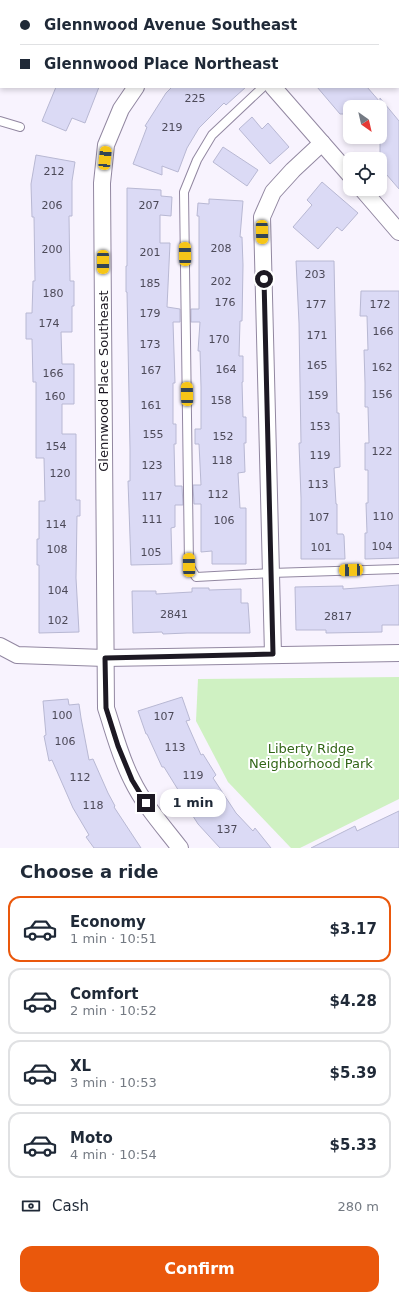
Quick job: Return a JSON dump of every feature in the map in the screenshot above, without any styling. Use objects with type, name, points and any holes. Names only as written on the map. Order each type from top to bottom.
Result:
[{"type":"street","name":"Glennwood Place Southeast","points":[[135,88],[121,109],[106,145],[102,183],[106,708],[118,746],[132,780],[153,814],[180,848]]},
{"type":"street","points":[[274,88],[343,167]]},
{"type":"street","points":[[273,654],[262,217],[273,192],[293,170],[322,143]]},
{"type":"street","points":[[368,196],[399,232]]},
{"type":"street","points":[[0,646],[16,655],[105,658],[399,653]]},
{"type":"lane","points":[[263,88],[212,134],[197,160],[184,192],[189,565],[196,577],[399,569]]},
{"type":"lane","points":[[0,121],[20,127]]},
{"type":"green space","name":"Liberty Ridge Neighborhood Park","points":[[399,677],[399,799],[300,848],[291,848],[228,782],[196,721],[198,679]]},
{"type":"building","points":[[56,88],[99,88],[85,123],[72,118],[66,131],[42,121]]},
{"type":"building","points":[[171,88],[245,88],[226,105],[224,103],[199,128],[187,148],[178,172],[162,166],[162,175],[133,164],[147,127],[145,126],[166,93]]},
{"type":"building","points":[[318,88],[368,88],[378,100],[343,100],[343,114],[340,114]]},
{"type":"building","points":[[387,106],[399,121],[399,189],[387,175],[387,152],[380,152],[380,144],[387,144]]},
{"type":"building","points":[[252,117],[262,129],[268,123],[289,147],[270,164],[239,129]]},
{"type":"building","points":[[223,147],[258,170],[247,186],[213,162]]},
{"type":"building","points":[[36,155],[75,162],[72,181],[72,216],[69,216],[70,281],[74,281],[72,332],[61,332],[62,364],[74,364],[74,404],[62,404],[62,434],[76,434],[76,500],[80,500],[80,516],[77,516],[76,578],[79,632],[39,633],[39,565],[37,565],[37,539],[39,539],[39,501],[45,501],[44,458],[36,458],[36,382],[33,382],[32,339],[26,339],[26,313],[32,313],[33,281],[35,281],[34,217],[32,217],[31,184]]},
{"type":"building","points":[[322,182],[358,213],[342,231],[337,227],[318,249],[293,227],[312,205],[307,200]]},
{"type":"building","points":[[127,188],[161,190],[161,196],[172,197],[171,216],[160,215],[160,243],[170,243],[167,307],[180,309],[180,322],[173,322],[175,383],[173,383],[173,424],[176,424],[176,444],[174,444],[175,486],[182,486],[183,505],[175,505],[175,527],[171,528],[172,564],[131,565],[128,481],[130,481],[130,449],[126,292]]},
{"type":"building","points":[[209,199],[243,201],[240,237],[242,237],[243,265],[242,321],[240,321],[239,356],[243,356],[243,417],[246,417],[246,443],[244,443],[245,472],[238,473],[240,508],[246,508],[246,564],[212,564],[212,551],[201,552],[201,504],[194,504],[193,485],[201,485],[199,444],[195,444],[195,429],[201,429],[200,351],[198,351],[200,322],[191,322],[191,309],[199,309],[198,203],[209,204]]},
{"type":"building","points":[[296,261],[334,261],[337,413],[339,413],[340,467],[334,468],[337,504],[337,534],[343,534],[344,536],[345,559],[301,559],[299,323]]},
{"type":"building","points":[[361,291],[399,291],[399,558],[365,559],[368,470],[365,470],[365,443],[369,443],[368,407],[365,407],[364,350],[368,350],[367,316],[360,316]]},
{"type":"building","points":[[399,585],[399,625],[382,625],[382,632],[326,633],[326,630],[296,630],[295,587],[343,586],[343,589]]},
{"type":"building","points":[[192,588],[209,588],[209,590],[241,589],[241,603],[248,603],[250,633],[133,633],[132,591],[156,591],[156,594],[192,592]]},
{"type":"building","points":[[182,697],[190,720],[186,721],[201,755],[203,754],[216,775],[213,778],[236,813],[253,831],[255,828],[271,848],[220,848],[198,824],[164,767],[162,767],[146,734],[138,711]]},
{"type":"building","points":[[68,699],[69,705],[79,704],[89,760],[93,759],[115,806],[114,807],[141,848],[94,848],[86,837],[89,835],[73,808],[52,760],[49,761],[44,736],[46,735],[43,701]]},
{"type":"building","points":[[399,811],[399,848],[311,848],[355,826],[357,831]]},
{"type":"route","points":[[146,803],[132,780],[118,746],[106,708],[105,658],[273,654],[264,279]]}]
